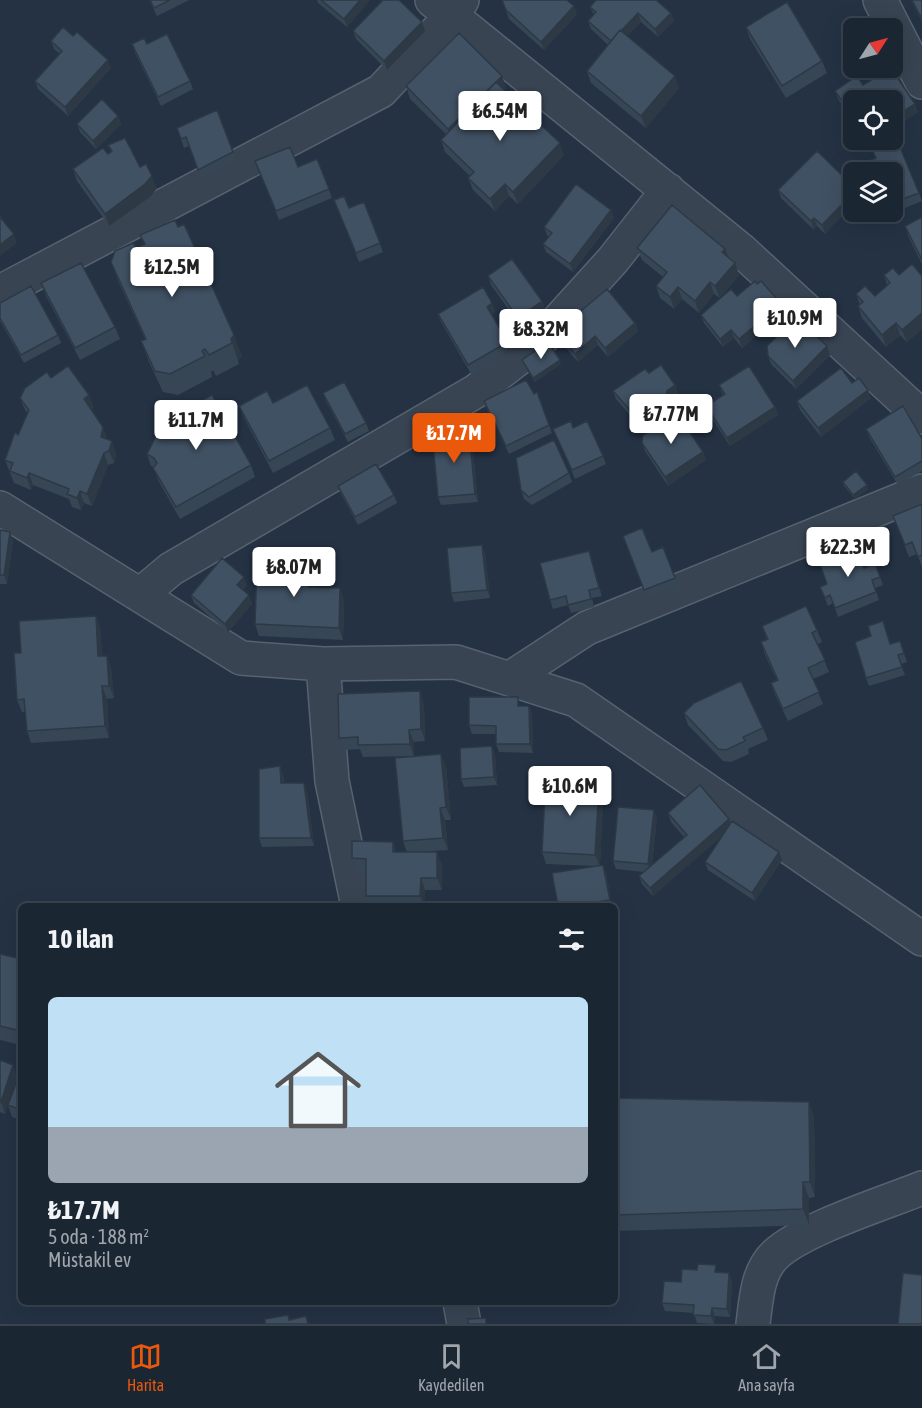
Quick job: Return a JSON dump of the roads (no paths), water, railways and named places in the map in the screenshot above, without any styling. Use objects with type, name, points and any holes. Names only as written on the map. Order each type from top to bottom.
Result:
[{"type":"street","points":[[880,0],[922,82]]},
{"type":"street","points":[[0,291],[381,91],[449,5],[741,250],[922,417]]},
{"type":"street","points":[[140,596],[171,569],[476,391],[528,351],[614,260],[668,190]]},
{"type":"street","points":[[509,679],[587,628],[922,491]]},
{"type":"street","points":[[0,508],[241,658],[323,664],[456,662],[576,700],[922,939]]},
{"type":"street","points":[[323,664],[332,781],[357,903]]},
{"type":"street","points":[[753,1324],[757,1288],[774,1256],[790,1245],[843,1219],[922,1188]]},
{"type":"street","points":[[461,1305],[464,1324]]}]
